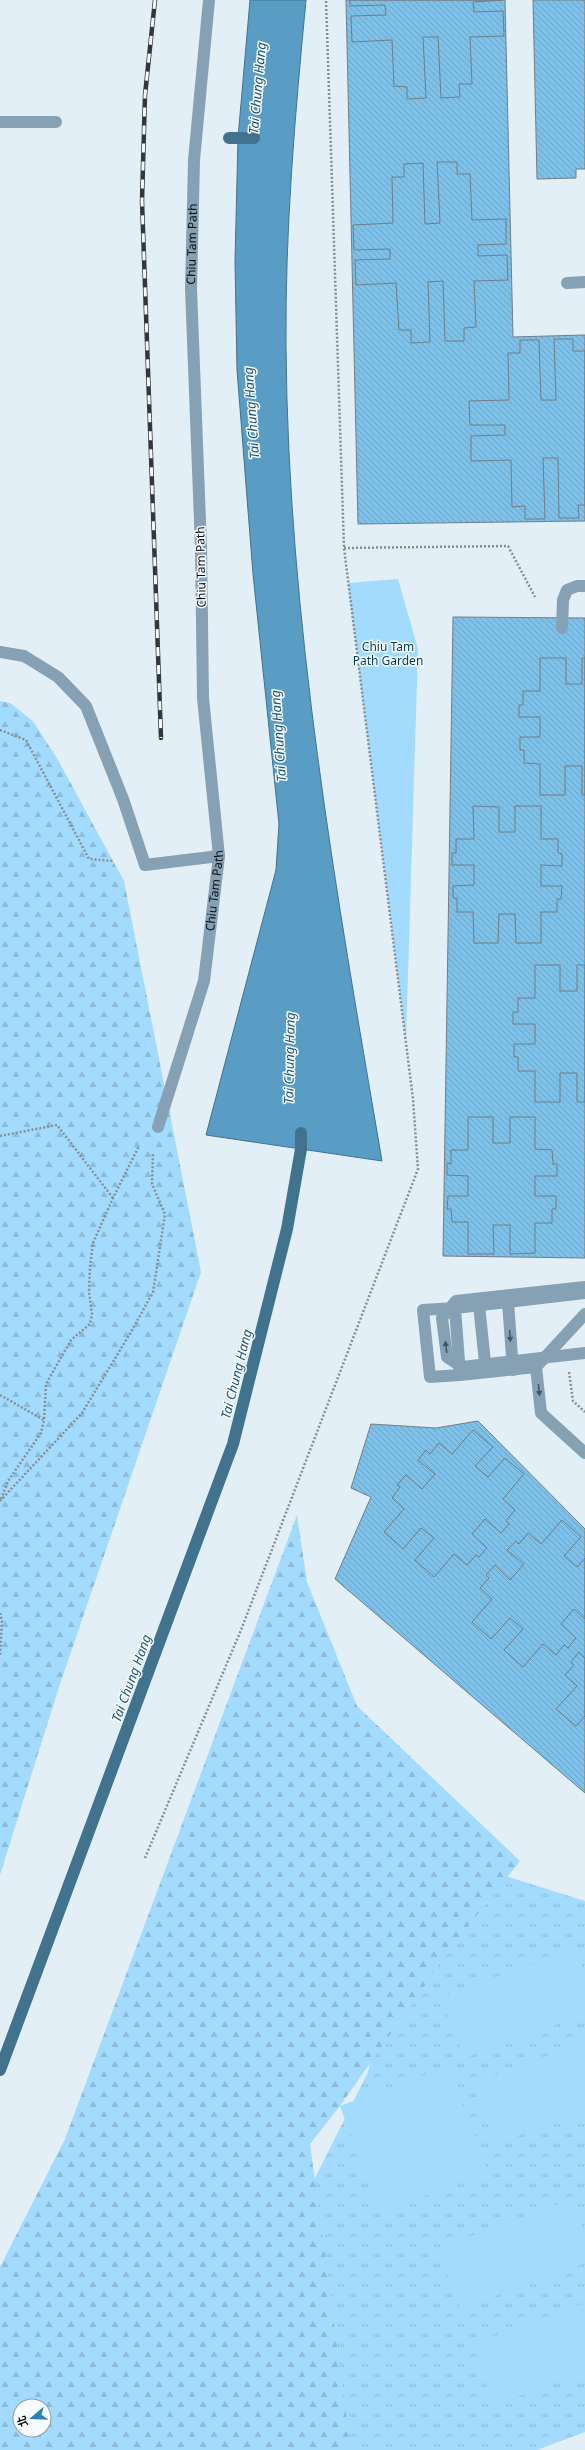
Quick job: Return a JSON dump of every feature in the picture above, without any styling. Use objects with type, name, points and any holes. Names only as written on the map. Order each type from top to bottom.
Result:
[{"type":"street","name":"Chiu Tam Path","points":[[157,1130],[204,981],[219,856],[203,698],[201,547],[191,288],[194,160],[209,0]]},
{"type":"street","points":[[0,122],[56,122]]},
{"type":"street","points":[[567,283],[585,282]]},
{"type":"street","points":[[562,628],[563,605],[567,590],[577,586],[585,586]]},
{"type":"street","points":[[0,652],[24,656],[58,677],[86,706],[123,799],[145,865],[219,856]]},
{"type":"street","points":[[585,1287],[456,1301],[442,1318],[448,1357],[462,1366],[585,1353]]},
{"type":"street","points":[[585,1293],[455,1308],[423,1310],[430,1377],[536,1367],[585,1314]]},
{"type":"street","points":[[508,1302],[513,1370]]},
{"type":"street","points":[[479,1305],[486,1372]]},
{"type":"street","points":[[455,1308],[460,1375]]},
{"type":"street","points":[[536,1367],[542,1413],[585,1453]]},
{"type":"path","points":[[145,1858],[241,1630],[418,1169],[414,1099],[344,548],[326,0]]},
{"type":"path","points":[[344,548],[508,546],[540,606],[563,605]]},
{"type":"path","points":[[0,730],[26,740],[89,859],[145,865]]},
{"type":"path","points":[[0,1136],[57,1125],[113,1198]]},
{"type":"path","points":[[0,1501],[8,1481],[33,1448],[44,1420],[46,1384],[71,1340],[90,1324],[92,1314],[90,1266],[92,1251],[113,1198],[133,1155],[157,1130]]},
{"type":"path","points":[[0,1501],[82,1412],[153,1292],[165,1214],[152,1184],[153,1146],[157,1130]]},
{"type":"path","points":[[569,1366],[573,1401],[585,1412]]},
{"type":"path","points":[[0,1395],[44,1420]]},
{"type":"path","points":[[0,1613],[0,1656]]},
{"type":"green space","name":"Chiu Tam Path Garden","points":[[398,579],[418,649],[406,1040],[348,583]]},
{"type":"green space","points":[[0,701],[10,703],[33,721],[58,760],[124,881],[201,1272],[58,1690],[0,1875]]},
{"type":"green space","points":[[297,1515],[307,1582],[357,1706],[520,1861],[451,1948],[340,2106],[310,2144],[351,2450],[0,2450],[0,2267],[65,2139]]},
{"type":"green space","points":[[493,1872],[585,1901],[585,2432],[537,2450],[334,2450],[284,2240],[368,2072],[402,1919]]},
{"type":"green space","points":[[576,1948],[585,1974],[585,2014],[464,2058],[441,1997]]},
{"type":"green space","points":[[585,2042],[585,2111],[495,2144],[473,2083]]},
{"type":"green space","points":[[449,2066],[488,2173],[379,2213],[340,2106]]},
{"type":"green space","points":[[572,2199],[585,2235],[585,2263],[460,2309],[438,2248]]},
{"type":"green space","points":[[585,2303],[585,2372],[494,2405],[472,2344]]},
{"type":"water","points":[[250,0],[306,0],[298,86],[289,216],[286,303],[289,449],[295,551],[305,653],[332,857],[382,1161],[206,1135],[276,870],[279,824],[253,574],[237,370],[235,262],[238,138]]},
{"type":"building","points":[[346,0],[505,0],[513,337],[585,335],[585,521],[358,524]]},
{"type":"building","points":[[350,0],[503,0],[473,2],[474,12],[503,11],[504,36],[470,37],[472,84],[459,84],[460,97],[441,98],[438,37],[423,37],[426,98],[407,99],[407,87],[394,86],[392,40],[352,42],[351,16],[386,15],[385,5],[350,6]]},
{"type":"building","points":[[533,0],[585,0],[585,169],[576,169],[576,178],[537,179]]},
{"type":"building","points":[[437,162],[457,162],[457,174],[470,174],[472,220],[506,219],[506,244],[478,245],[478,256],[507,255],[508,280],[474,281],[476,327],[464,328],[464,341],[445,341],[443,281],[428,282],[430,342],[411,343],[411,330],[399,330],[396,283],[356,285],[355,260],[390,259],[390,249],[354,250],[353,225],[393,223],[392,177],[404,177],[404,164],[423,163],[425,224],[440,223]]},
{"type":"building","points":[[554,339],[573,339],[573,351],[585,351],[585,505],[578,505],[579,518],[559,518],[558,458],[543,458],[545,519],[525,519],[525,506],[512,507],[511,460],[471,461],[471,436],[505,435],[505,425],[470,425],[469,401],[509,400],[508,353],[520,353],[520,340],[539,340],[541,400],[556,400]]},
{"type":"building","points":[[453,617],[585,618],[585,1258],[443,1256]]},
{"type":"building","points":[[540,658],[566,658],[566,684],[582,684],[582,658],[585,658],[585,795],[582,795],[582,766],[565,766],[565,795],[540,795],[540,764],[524,763],[524,750],[520,750],[520,737],[540,737],[540,717],[519,717],[519,705],[523,705],[523,691],[540,691]]},
{"type":"building","points":[[473,806],[499,807],[499,832],[515,832],[515,806],[541,806],[541,839],[558,839],[558,853],[562,854],[562,866],[541,865],[541,886],[562,886],[561,899],[557,899],[557,912],[541,912],[541,943],[516,943],[515,914],[499,914],[498,943],[474,943],[473,912],[457,912],[457,898],[453,898],[453,886],[474,885],[474,865],[452,865],[452,853],[456,853],[456,839],[474,839]]},
{"type":"building","points":[[535,965],[560,965],[560,991],[577,991],[577,965],[585,965],[585,1102],[577,1102],[577,1073],[560,1073],[560,1102],[535,1102],[535,1071],[518,1071],[518,1057],[514,1057],[514,1044],[535,1044],[535,1024],[513,1024],[513,1012],[518,1012],[518,998],[535,998]]},
{"type":"building","points":[[468,1117],[493,1117],[493,1143],[510,1143],[510,1117],[535,1117],[535,1149],[552,1150],[553,1164],[557,1164],[557,1176],[535,1176],[535,1196],[556,1196],[556,1209],[552,1209],[552,1223],[535,1223],[535,1253],[510,1254],[510,1225],[493,1225],[494,1254],[468,1254],[468,1222],[452,1222],[451,1209],[447,1209],[448,1196],[468,1196],[468,1176],[447,1175],[447,1163],[451,1164],[451,1150],[468,1150]]},
{"type":"building","points":[[478,1421],[585,1529],[585,1793],[335,1579],[371,1497],[351,1488],[371,1424],[436,1428]]},
{"type":"building","points":[[473,1430],[493,1447],[475,1466],[488,1477],[505,1458],[524,1474],[503,1499],[515,1510],[506,1521],[509,1524],[501,1533],[485,1519],[472,1534],[487,1548],[479,1557],[476,1555],[467,1565],[454,1554],[434,1577],[415,1560],[434,1538],[421,1528],[403,1549],[384,1532],[404,1509],[392,1498],[400,1487],[397,1485],[406,1475],[422,1489],[435,1474],[418,1460],[426,1450],[430,1454],[439,1443],[452,1454]]},
{"type":"building","points":[[562,1520],[581,1537],[564,1556],[577,1567],[585,1558],[585,1619],[574,1609],[561,1624],[576,1638],[568,1648],[564,1645],[556,1655],[543,1644],[523,1667],[504,1650],[523,1629],[510,1618],[491,1639],[472,1622],[492,1599],[480,1588],[489,1578],[486,1575],[495,1565],[510,1580],[524,1564],[507,1550],[516,1541],[519,1544],[528,1533],[541,1544]]},
{"type":"building","points":[[579,1652],[585,1658],[585,1716],[576,1726],[556,1709],[577,1686],[565,1675],[574,1665],[571,1662]]},
{"type":"waterway","points":[[229,138],[254,138]]},
{"type":"waterway","name":"Tai Chung Hang","points":[[0,2070],[233,1444],[287,1229],[301,1149],[301,1133]]},
{"type":"railway","points":[[155,0],[145,95],[142,201],[161,738]]}]
